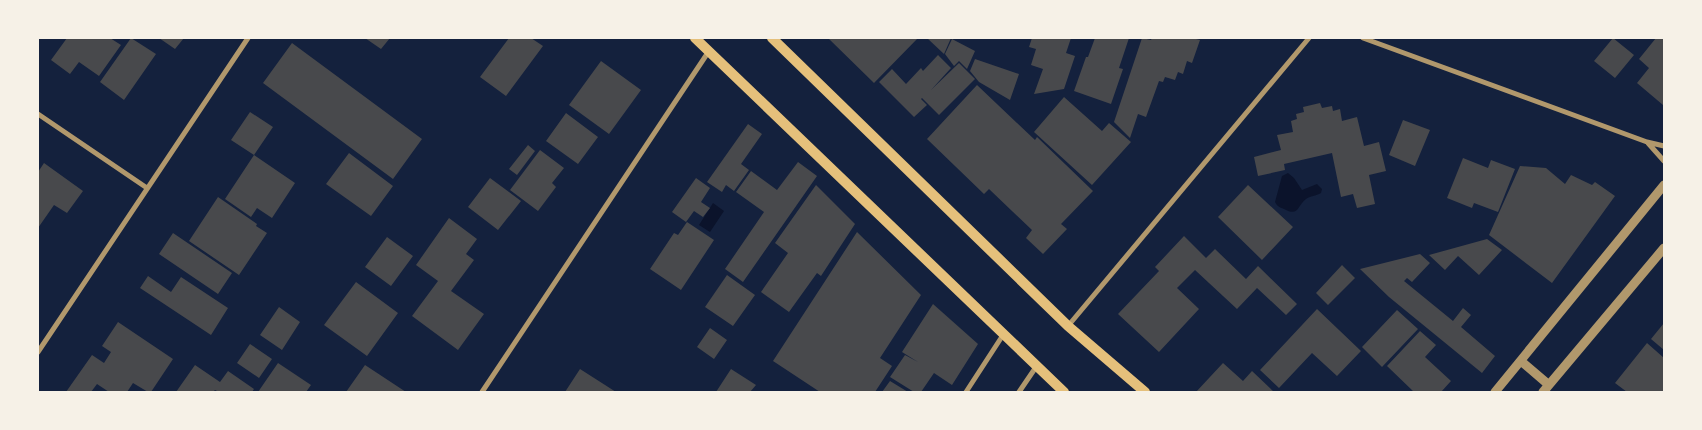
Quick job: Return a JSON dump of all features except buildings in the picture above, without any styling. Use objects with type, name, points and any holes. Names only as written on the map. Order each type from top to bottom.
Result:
[{"type":"main road","points":[[695,38],[1064,392]]},
{"type":"main road","points":[[772,38],[1068,326],[1146,392]]},
{"type":"street","points":[[38,352],[248,38]]},
{"type":"street","points":[[1068,326],[1309,38]]},
{"type":"street","points":[[1363,38],[1647,142],[1664,146]]},
{"type":"street","points":[[482,392],[709,51]]},
{"type":"street","points":[[38,114],[147,188]]},
{"type":"street","points":[[1647,142],[1664,161]]},
{"type":"street","points":[[1495,392],[1664,185]]},
{"type":"street","points":[[1543,392],[1664,248]]},
{"type":"street","points":[[966,392],[1003,335]]},
{"type":"street","points":[[1521,361],[1549,385]]},
{"type":"street","points":[[1018,392],[1036,366]]},
{"type":"water","points":[[1288,173],[1302,190],[1317,184],[1322,189],[1321,193],[1309,197],[1297,210],[1292,212],[1279,207],[1275,202],[1282,176]]},
{"type":"water","points":[[713,203],[724,211],[710,232],[699,225]]}]
